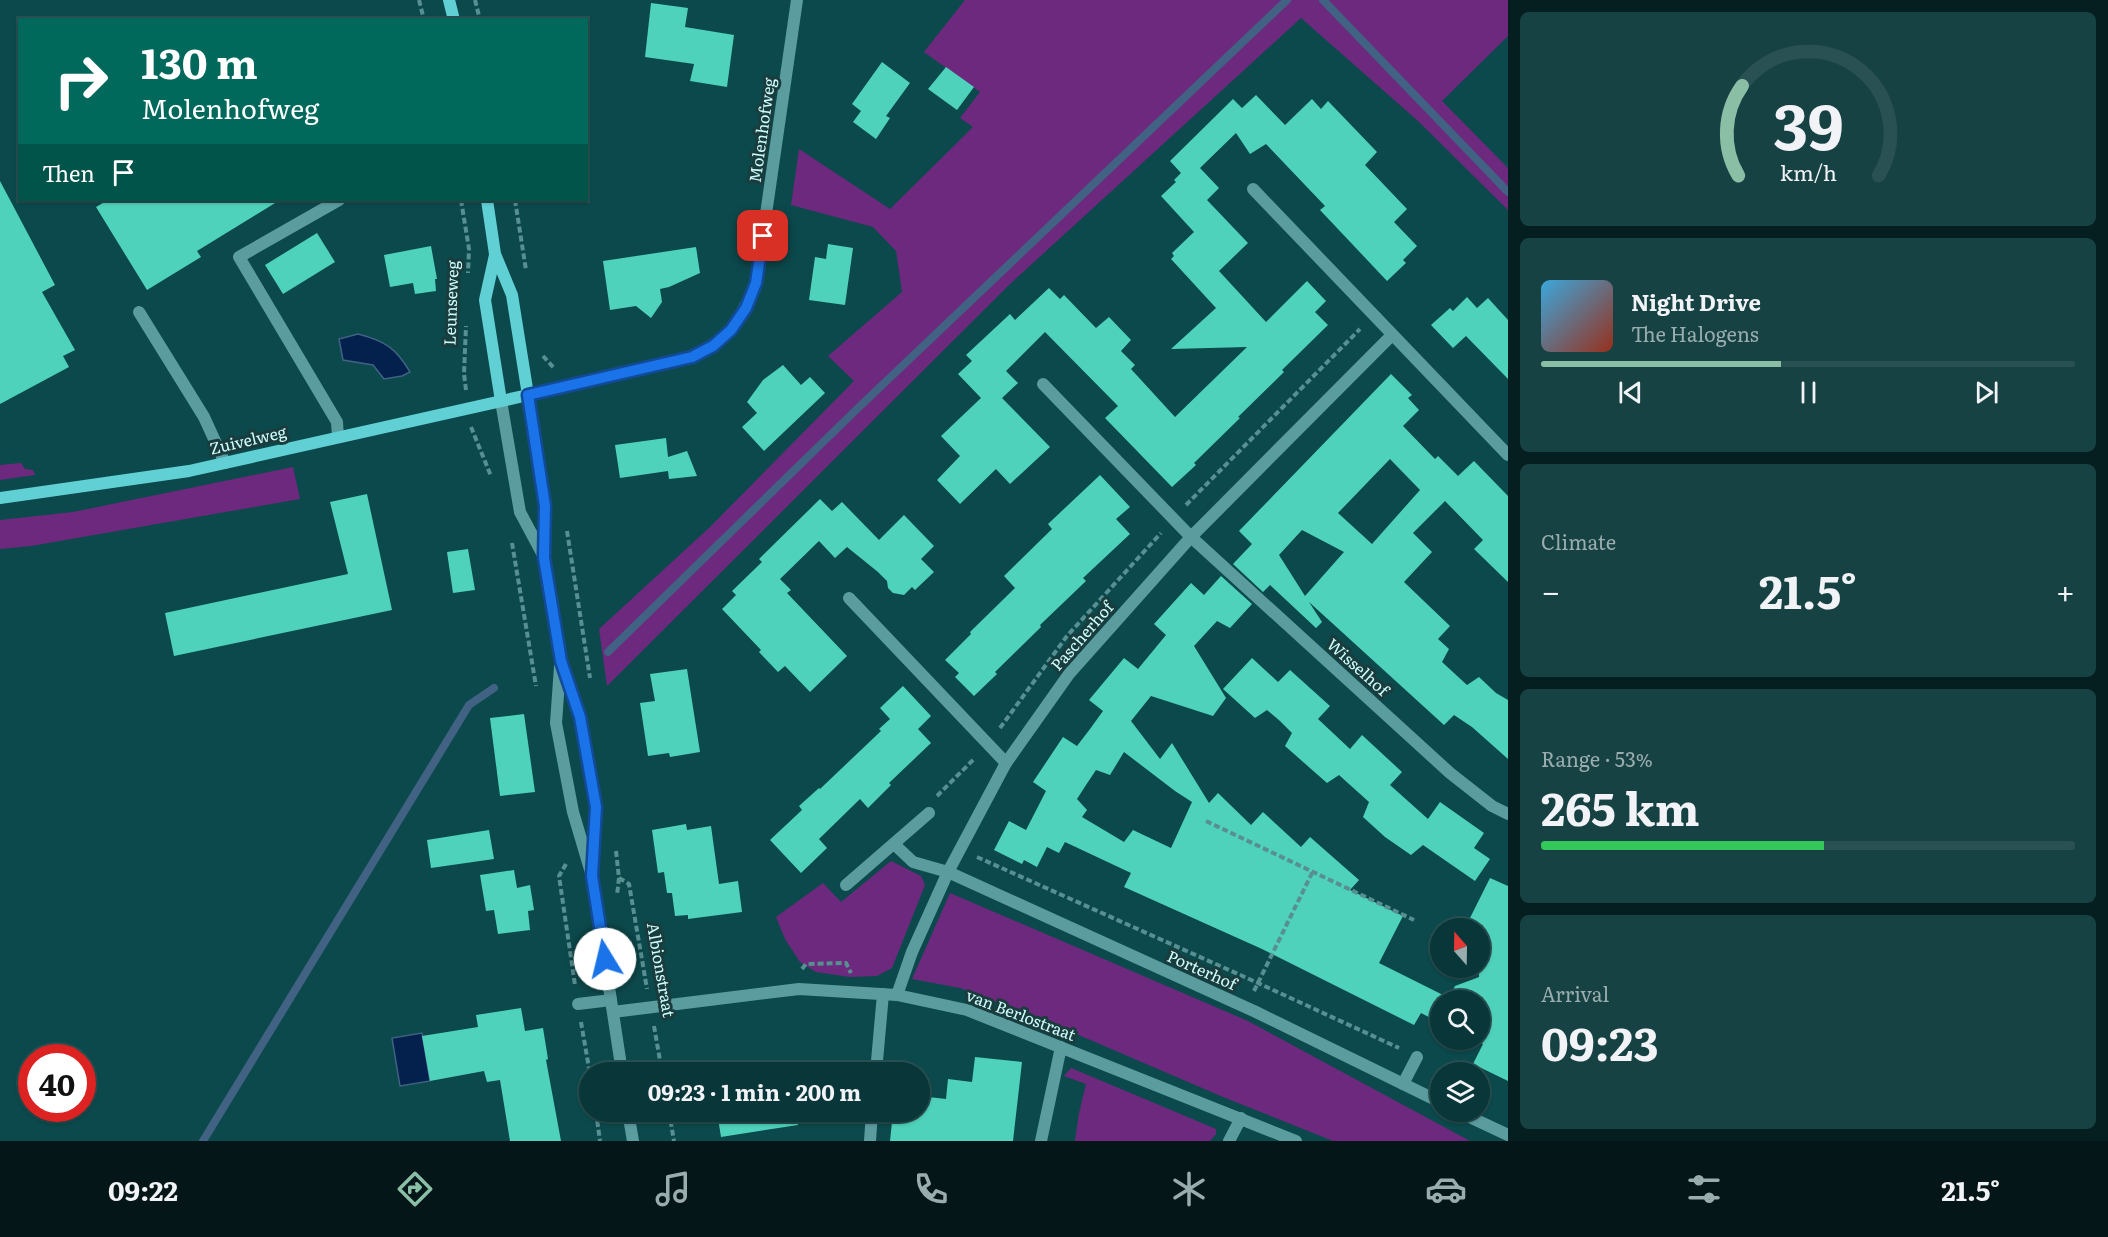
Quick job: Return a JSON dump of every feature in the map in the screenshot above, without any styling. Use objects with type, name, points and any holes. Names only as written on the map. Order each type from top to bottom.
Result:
[{"type":"main road","points":[[449,0],[454,18]]},
{"type":"main road","name":"Leunseweg","points":[[487,201],[495,254],[512,295],[528,395]]},
{"type":"main road","name":"Leunseweg","points":[[495,254],[485,300],[501,401]]},
{"type":"main road","name":"Zuivelweg","points":[[0,498],[189,471],[528,395]]},
{"type":"street","name":"Molenhofweg","points":[[528,395],[692,357],[713,346],[731,330],[746,308],[756,283],[797,0]]},
{"type":"street","points":[[1253,189],[1508,454]]},
{"type":"street","points":[[337,201],[239,257],[337,422],[338,437]]},
{"type":"street","points":[[139,312],[204,417],[225,463]]},
{"type":"street","name":"Pascherhof","points":[[897,995],[912,952],[948,872],[1005,762],[1069,674],[1191,537],[1392,335]]},
{"type":"street","points":[[1043,384],[1191,537]]},
{"type":"street","points":[[528,395],[545,506],[544,558],[561,661],[580,717],[596,807],[592,876]]},
{"type":"street","points":[[501,401],[520,512],[544,558]]},
{"type":"street","name":"Wisselhof","points":[[1191,537],[1450,773],[1492,806],[1508,814]]},
{"type":"street","points":[[849,598],[1005,762]]},
{"type":"street","points":[[561,661],[556,723],[573,812],[592,876],[620,1062]]},
{"type":"street","points":[[846,885],[929,813]]},
{"type":"street","points":[[894,844],[913,862],[948,872]]},
{"type":"street","name":"Porterhof","points":[[948,872],[1246,1008],[1430,1097]]},
{"type":"street","name":"van Berlostraat","points":[[578,1004],[651,1007],[799,989],[897,995],[967,1010],[1296,1141]]},
{"type":"street","points":[[877,1062],[883,994]]},
{"type":"street","points":[[1041,1141],[1061,1047]]},
{"type":"street","points":[[1403,1084],[1417,1057]]},
{"type":"street","points":[[1229,1141],[1241,1118]]},
{"type":"street","points":[[630,1122],[633,1141]]},
{"type":"street","points":[[870,1141],[871,1122]]},
{"type":"street","points":[[1480,1122],[1508,1135]]},
{"type":"path","points":[[419,0],[424,18]]},
{"type":"path","points":[[475,0],[480,18]]},
{"type":"path","name":"Leunseweg","points":[[461,201],[469,249],[468,285]]},
{"type":"path","points":[[515,201],[527,279]]},
{"type":"path","name":"Leunseweg","points":[[467,320],[464,374],[467,408]]},
{"type":"path","points":[[467,408],[477,444],[492,479]]},
{"type":"path","points":[[1206,821],[1414,920]]},
{"type":"path","name":"Porterhof","points":[[960,850],[1258,982],[1417,1057]]},
{"type":"path","points":[[567,863],[559,876],[588,1062]]},
{"type":"path","points":[[1246,1008],[1313,871]]},
{"type":"path","name":"Albionstraat","points":[[619,878],[629,884],[660,1062]]},
{"type":"path","points":[[597,1122],[600,1141]]},
{"type":"path","points":[[671,1122],[674,1141]]},
{"type":"shaded area","points":[[965,0],[1508,0],[1508,36],[1442,101],[1508,168],[1508,210],[1418,121],[1301,18],[1010,284],[607,686],[599,629],[710,527],[854,381],[828,356],[902,292],[896,251],[873,227],[791,205],[799,149],[890,209],[973,127],[960,118],[980,92],[924,52]]},
{"type":"shaded area","points":[[21,463],[25,469],[33,470],[35,475],[0,480],[0,465]]},
{"type":"shaded area","points":[[293,467],[300,499],[31,546],[0,549],[0,520],[73,512]]},
{"type":"shaded area","points":[[891,861],[921,876],[925,885],[892,968],[877,976],[850,977],[816,972],[800,962],[785,939],[776,917],[823,883],[841,902]]},
{"type":"shaded area","points":[[950,893],[1248,1021],[1430,1119],[1430,1122],[1435,1122],[1470,1141],[1333,1141],[1223,1097],[1053,1024],[960,988],[912,979]]},
{"type":"shaded area","points":[[1071,1068],[1216,1129],[1216,1134],[1210,1141],[1075,1141],[1086,1084],[1064,1076]]},
{"type":"water","points":[[358,334],[383,343],[395,351],[410,372],[384,379],[373,365],[343,360],[339,339]]},
{"type":"water","points":[[422,1033],[430,1081],[400,1086],[392,1038]]},
{"type":"building","points":[[651,3],[688,8],[685,27],[734,35],[727,87],[690,81],[694,64],[645,57]]},
{"type":"building","points":[[882,62],[910,83],[886,116],[890,118],[876,139],[853,122],[861,111],[852,104]]},
{"type":"building","points":[[946,67],[974,87],[957,110],[928,89]]},
{"type":"building","points":[[1256,95],[1285,125],[1312,99],[1321,109],[1328,101],[1377,152],[1365,165],[1407,209],[1394,222],[1417,246],[1403,260],[1406,263],[1387,281],[1320,210],[1325,206],[1266,144],[1250,154],[1236,133],[1200,168],[1219,188],[1207,200],[1248,243],[1219,271],[1266,322],[1307,281],[1326,301],[1315,312],[1328,325],[1194,463],[1196,465],[1172,487],[1105,418],[1118,406],[1045,332],[1006,371],[1018,383],[1002,398],[1050,447],[1010,484],[996,469],[960,504],[937,480],[960,456],[941,436],[981,398],[958,374],[972,361],[966,355],[1010,314],[1015,320],[1049,288],[1060,299],[1064,295],[1096,328],[1109,317],[1131,340],[1121,351],[1135,365],[1131,369],[1175,417],[1247,347],[1171,349],[1216,308],[1171,259],[1174,256],[1172,253],[1194,232],[1161,196],[1176,182],[1174,180],[1181,173],[1170,161],[1233,99],[1242,108]]},
{"type":"building","points":[[0,181],[55,285],[42,292],[75,350],[63,356],[69,367],[0,404]]},
{"type":"building","points":[[106,201],[278,201],[197,251],[201,257],[147,290],[96,207]]},
{"type":"building","points":[[317,233],[335,262],[283,294],[265,265]]},
{"type":"building","points":[[828,244],[853,248],[845,305],[809,300],[815,257],[826,259]]},
{"type":"building","points":[[431,246],[437,279],[435,279],[436,291],[415,294],[413,283],[390,287],[384,255]]},
{"type":"building","points":[[696,247],[700,273],[660,289],[662,302],[651,318],[636,306],[610,310],[603,261]]},
{"type":"building","points":[[1467,297],[1477,308],[1488,298],[1508,320],[1508,379],[1466,336],[1453,348],[1431,325],[1450,308],[1453,311]]},
{"type":"building","points":[[783,365],[801,385],[810,377],[825,393],[764,451],[742,427],[757,413],[747,402],[763,380]]},
{"type":"building","points":[[1391,374],[1412,395],[1408,398],[1419,410],[1403,426],[1435,459],[1438,456],[1458,476],[1474,461],[1508,496],[1508,582],[1474,549],[1483,540],[1445,501],[1413,533],[1432,552],[1404,582],[1450,626],[1438,639],[1449,649],[1442,662],[1467,685],[1479,677],[1496,693],[1508,700],[1508,759],[1472,727],[1454,715],[1444,725],[1309,602],[1322,622],[1316,628],[1270,585],[1263,592],[1233,564],[1252,544],[1239,531]],"holes":[[[1390,459],[1420,490],[1372,544],[1338,513]],[[1302,530],[1344,552],[1305,596],[1279,555]]]},
{"type":"building","points":[[666,438],[668,457],[687,451],[697,476],[669,479],[668,471],[620,478],[615,445]]},
{"type":"building","points":[[1100,475],[1130,507],[1116,519],[1130,534],[1083,578],[1086,581],[1040,625],[1041,627],[974,696],[955,677],[959,673],[945,660],[1015,588],[1004,576],[1052,529],[1048,524]]},
{"type":"building","points":[[367,494],[392,610],[174,656],[165,613],[348,574],[330,502]]},
{"type":"building","points":[[820,499],[832,511],[842,502],[879,540],[904,515],[934,546],[921,559],[934,572],[915,590],[912,587],[904,595],[893,593],[888,588],[887,581],[878,572],[847,547],[835,558],[819,541],[780,579],[791,590],[787,593],[847,656],[810,692],[785,666],[778,672],[759,652],[761,650],[722,609],[736,595],[732,591],[762,562],[759,559]]},
{"type":"building","points":[[468,549],[475,590],[453,593],[447,552]]},
{"type":"building","points":[[1221,576],[1252,604],[1230,628],[1217,621],[1194,646],[1226,698],[1213,716],[1151,696],[1131,721],[1160,759],[1172,743],[1209,803],[1218,793],[1251,825],[1263,812],[1301,847],[1310,837],[1359,880],[1350,890],[1403,916],[1379,963],[1433,990],[1430,990],[1430,1018],[1421,1013],[1414,1025],[1262,949],[1124,887],[1131,873],[1065,842],[1059,853],[1047,847],[1037,867],[1024,860],[1022,864],[994,850],[1009,821],[1026,830],[1046,791],[1033,782],[1063,737],[1077,746],[1103,711],[1089,700],[1124,658],[1138,669],[1166,635],[1154,624],[1191,583],[1204,595]],"holes":[[[1124,752],[1192,802],[1171,848],[1133,830],[1124,842],[1082,817],[1087,810],[1077,799],[1096,770],[1110,775]]]},
{"type":"building","points":[[1252,658],[1278,682],[1290,670],[1330,706],[1318,719],[1350,749],[1362,735],[1402,772],[1390,785],[1428,819],[1440,802],[1484,833],[1474,848],[1490,859],[1475,881],[1423,845],[1411,855],[1385,837],[1363,817],[1369,802],[1339,775],[1327,783],[1285,746],[1292,733],[1280,721],[1267,710],[1255,718],[1223,689]]},
{"type":"building","points":[[687,669],[700,752],[670,757],[669,753],[648,756],[640,703],[655,701],[650,674]]},
{"type":"building","points":[[903,686],[931,716],[918,729],[931,743],[889,783],[891,785],[868,808],[860,799],[819,839],[827,848],[801,873],[770,840],[802,810],[799,806],[881,731],[879,729],[890,719],[880,708]]},
{"type":"building","points":[[524,714],[535,792],[500,796],[490,718]]},
{"type":"building","points":[[686,824],[687,830],[711,826],[719,884],[738,881],[742,912],[688,919],[688,915],[675,916],[672,893],[667,893],[664,872],[658,873],[652,830]]},
{"type":"building","points":[[489,830],[494,859],[431,868],[427,840]]},
{"type":"building","points":[[514,870],[517,888],[530,885],[534,910],[528,911],[530,930],[498,934],[494,910],[486,911],[480,875]]},
{"type":"building","points":[[1490,878],[1508,886],[1508,1081],[1490,1072],[1490,1062],[1474,1062],[1480,1050],[1490,1050],[1490,990],[1453,990],[1455,986],[1476,978],[1490,978],[1490,918],[1470,918]]},
{"type":"building","points":[[521,1008],[525,1031],[543,1028],[548,1059],[546,1060],[561,1141],[510,1141],[500,1080],[487,1082],[484,1071],[430,1081],[422,1036],[478,1027],[476,1015]]},
{"type":"building","points":[[975,1057],[1022,1062],[1013,1141],[890,1141],[892,1122],[930,1122],[930,1097],[946,1099],[948,1079],[972,1082]]},
{"type":"building","points":[[719,1122],[798,1122],[798,1125],[721,1137]]},
{"type":"waterway","points":[[608,652],[857,409],[1287,0]]},
{"type":"waterway","points":[[1323,0],[1508,192]]},
{"type":"waterway","points":[[203,1141],[469,705],[494,688]]},
{"type":"route","points":[[605,959],[592,876],[596,807],[580,717],[561,661],[544,558],[545,506],[528,395],[692,357],[713,346],[731,330],[746,308],[756,283],[763,236]]}]
